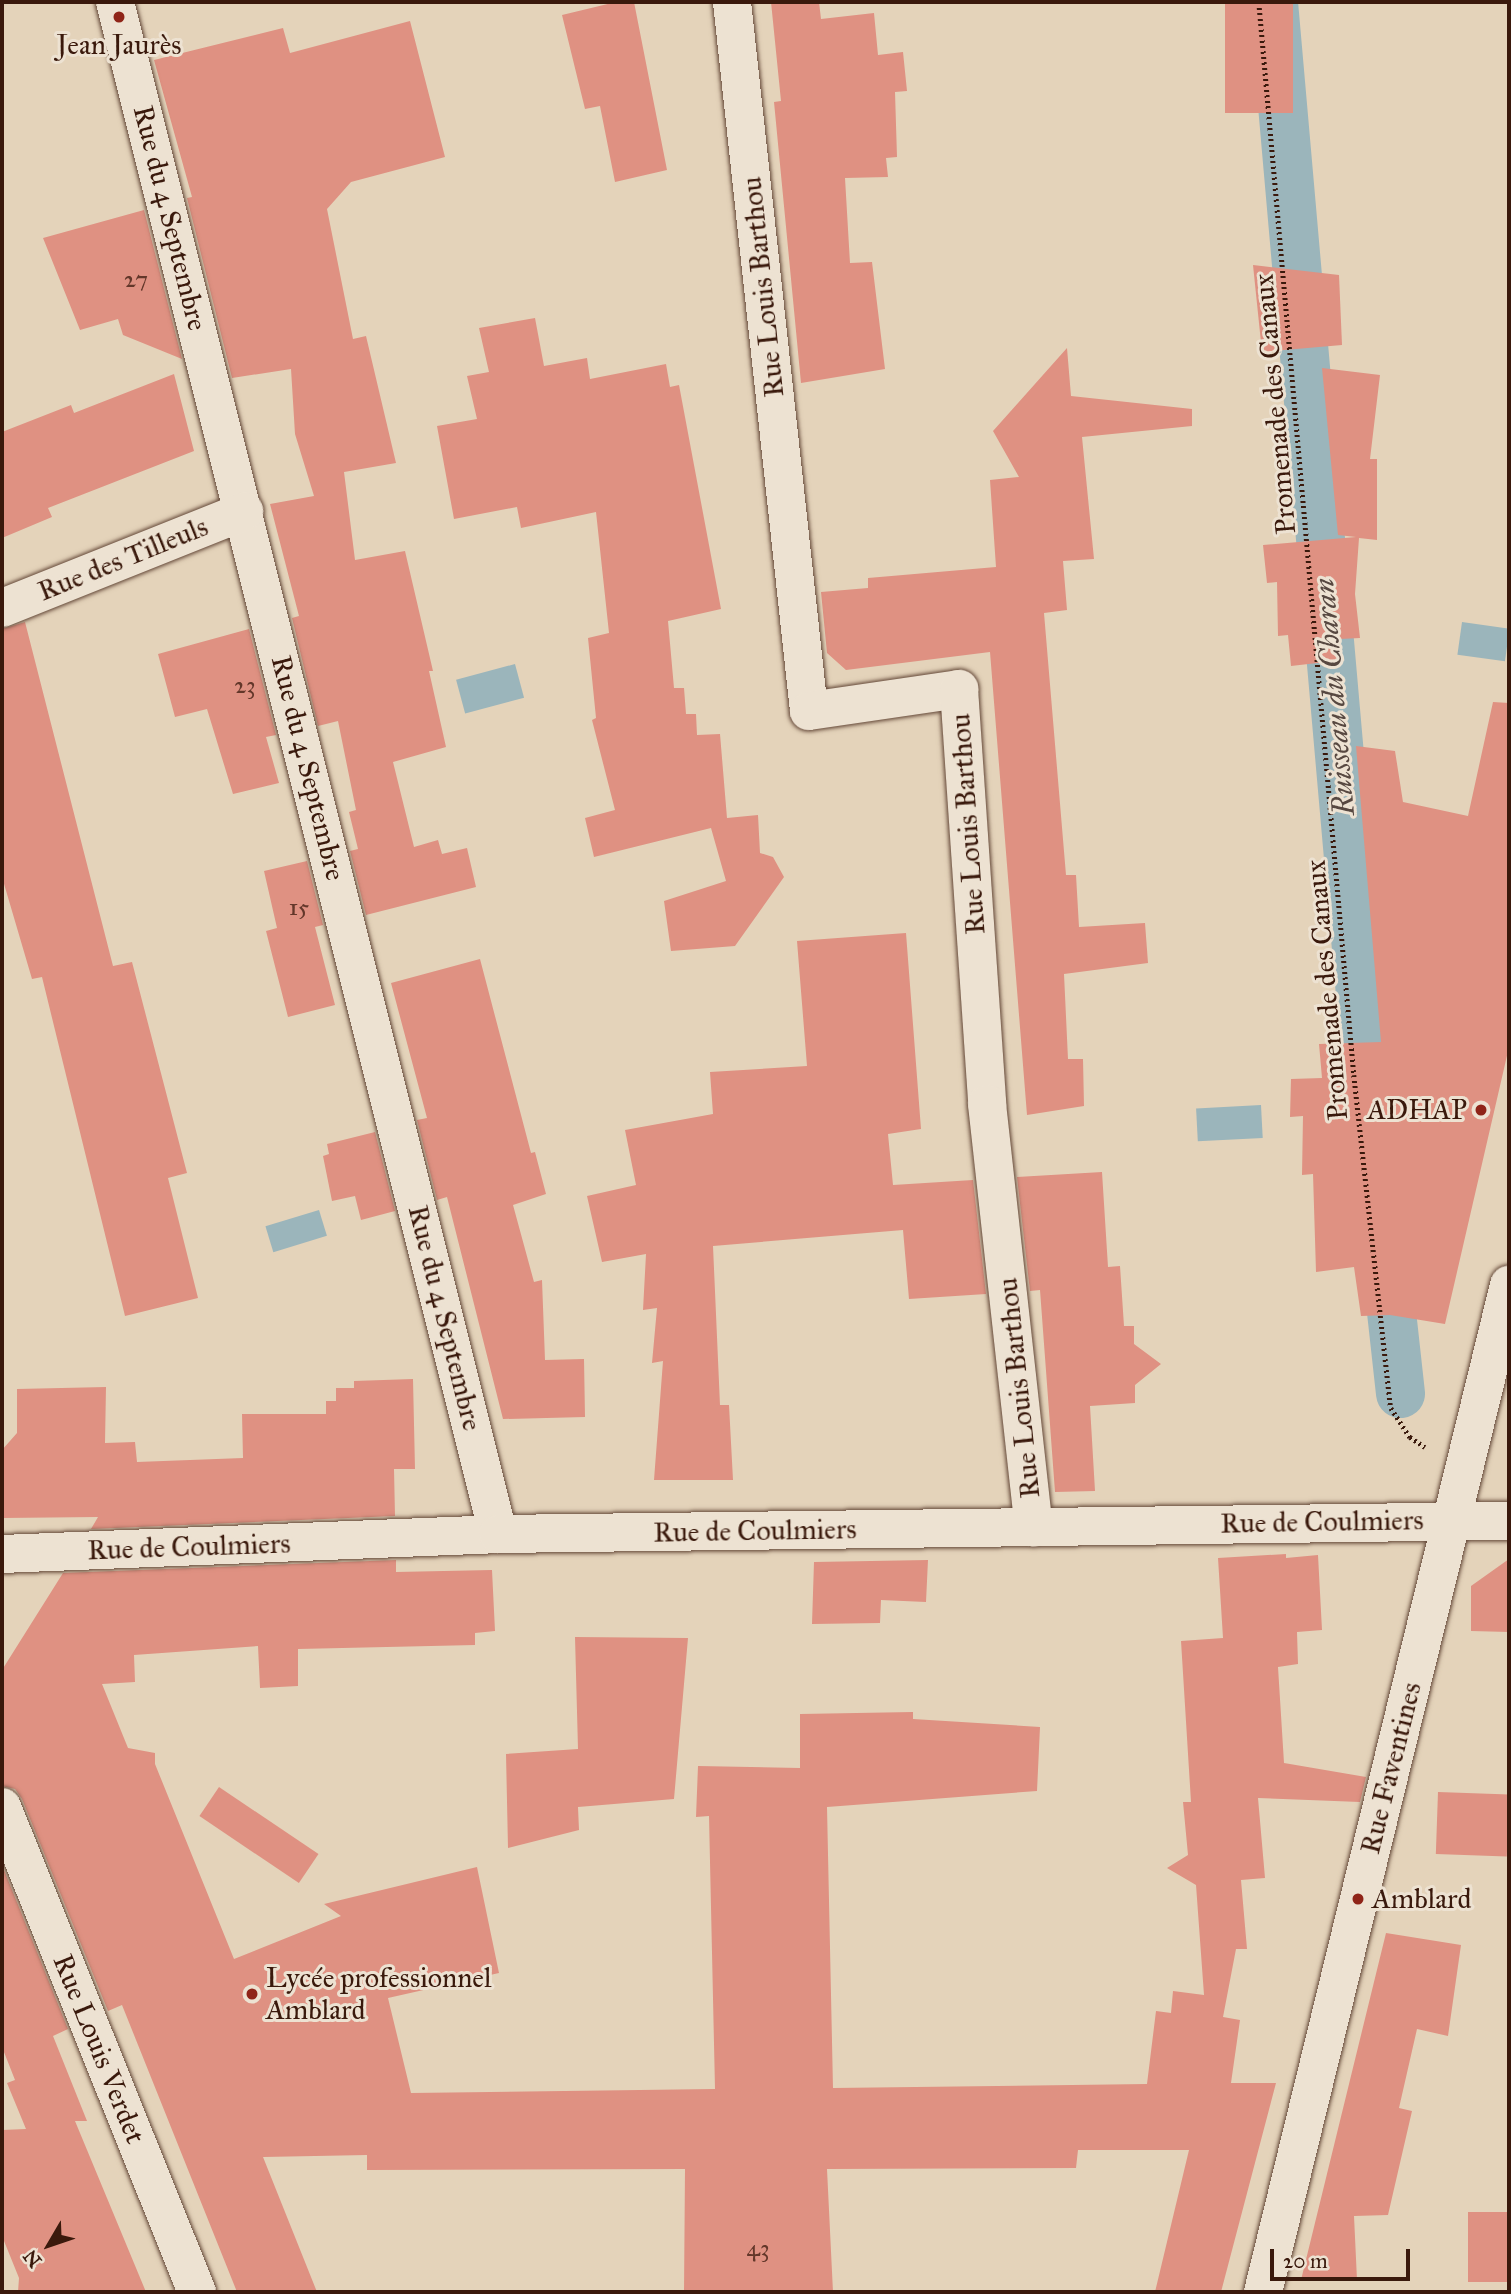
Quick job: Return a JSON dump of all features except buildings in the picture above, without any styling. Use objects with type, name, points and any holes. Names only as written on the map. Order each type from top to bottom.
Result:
[{"type":"street","name":"Rue du 4 Septembre","points":[[115,2],[498,1534]]},
{"type":"street","name":"Rue Louis Barthou","points":[[732,2],[809,712],[959,689],[987,1104],[1034,1527]]},
{"type":"street","name":"Rue des Tilleuls","points":[[2,608],[244,511]]},
{"type":"street","name":"Rue Faventines","points":[[1263,2292],[1509,1285]]},
{"type":"street","name":"Rue de Coulmiers","points":[[2,1554],[498,1534],[1453,1519],[1509,1521]]},
{"type":"street","name":"Rue Louis Verdet","points":[[2,1807],[197,2292]]},
{"type":"path","name":"Promenade des Canaux","points":[[1259,2],[1354,1075],[1391,1408],[1410,1437],[1436,1451]]},
{"type":"water","points":[[1462,622],[1509,629],[1505,661],[1457,655]]},
{"type":"water","points":[[515,664],[524,698],[465,714],[456,680]]},
{"type":"water","points":[[1261,1105],[1263,1138],[1198,1141],[1196,1108]]},
{"type":"water","points":[[319,1210],[327,1236],[273,1252],[265,1226]]},
{"type":"waterway","name":"Ruisseau du Charan","points":[[1273,2],[1370,1109]]},
{"type":"waterway","name":"Ruisseau du Charan","points":[[1384,1248],[1400,1393]]},
{"type":"place","name":"Jean Jaurès","points":[[119,17]]},
{"type":"place","name":"ADHAP","points":[[1481,1110]]},
{"type":"place","name":"Amblard","points":[[1358,1899]]},
{"type":"place","name":"Lycée professionnel Amblard","points":[[252,1994]]}]
